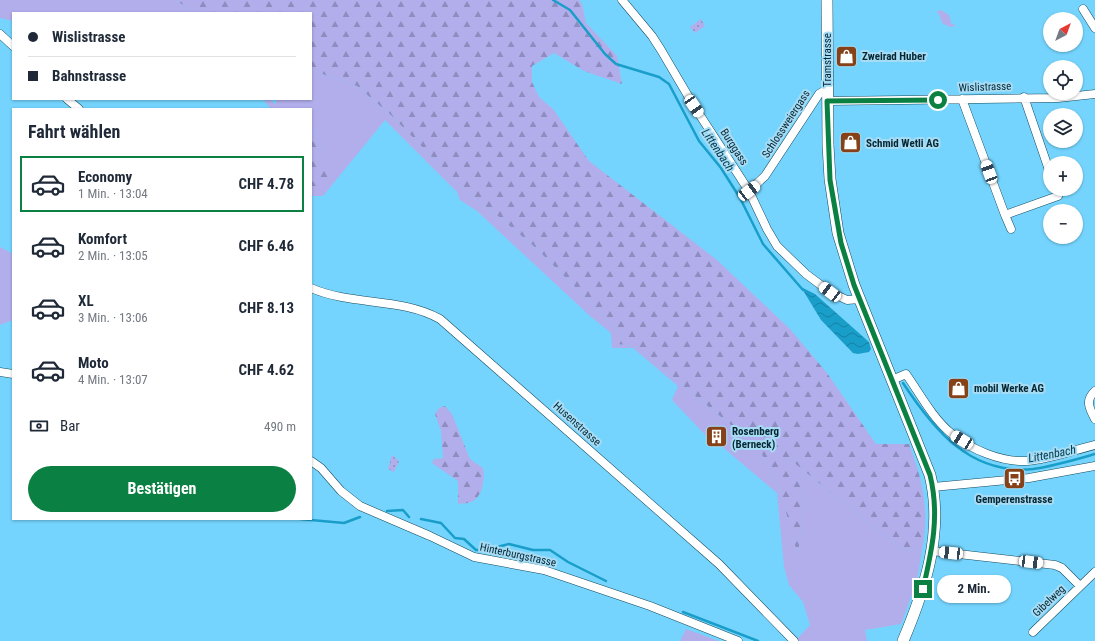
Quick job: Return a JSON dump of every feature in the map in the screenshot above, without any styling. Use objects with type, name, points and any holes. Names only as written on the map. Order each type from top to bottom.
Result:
[{"type":"main road","name":"Tramstrasse","points":[[828,0],[827,101],[829,172],[834,212],[844,253],[860,299],[933,486],[936,514],[932,551],[923,589],[903,641]]},
{"type":"street","name":"Burggass","points":[[622,0],[652,36],[680,80],[694,106],[749,191],[771,236],[791,260],[830,292],[847,300],[860,299]]},
{"type":"street","points":[[1083,9],[1095,28]]},
{"type":"street","points":[[0,34],[12,45]]},
{"type":"street","name":"Schlossweiergass","points":[[749,191],[765,176],[819,94],[827,89]]},
{"type":"street","points":[[1024,97],[1044,156]]},
{"type":"street","name":"Wislistrasse","points":[[827,101],[1094,97]]},
{"type":"street","points":[[962,99],[1010,229]]},
{"type":"street","points":[[69,100],[78,108]]},
{"type":"street","points":[[1005,215],[1058,196]]},
{"type":"street","name":"Husenstrasse","points":[[312,288],[340,298],[420,309],[440,319],[718,564],[794,641]]},
{"type":"street","points":[[0,372],[12,374]]},
{"type":"street","points":[[892,380],[906,374],[927,404],[952,435],[980,451],[1005,459],[1027,461],[1095,445]]},
{"type":"street","points":[[1095,391],[1089,398],[1088,404],[1095,419]]},
{"type":"street","name":"Hinterburgstrasse","points":[[312,461],[321,468],[344,494],[360,506],[430,536],[474,557],[544,570],[650,606],[738,641]]},
{"type":"street","points":[[933,486],[1029,478],[1095,466]]},
{"type":"street","name":"Gibelweg","points":[[932,551],[1055,565],[1062,568],[1080,586]]},
{"type":"street","name":"Gibelweg","points":[[1033,632],[1095,572]]},
{"type":"green space","points":[[0,0],[175,0],[195,12],[12,12],[12,21],[0,18]]},
{"type":"green space","points":[[175,0],[579,0],[582,4],[586,23],[617,56],[622,84],[584,71],[554,53],[532,66],[532,82],[539,97],[553,109],[589,161],[717,260],[790,329],[827,373],[876,444],[909,444],[924,496],[925,521],[922,550],[901,549],[787,457],[804,495],[798,556],[779,487],[758,447],[634,346],[618,344],[623,335],[536,248],[498,216],[469,195],[392,116],[357,86],[312,70],[312,12],[195,12]]},
{"type":"green space","points":[[941,10],[949,15],[951,23],[956,26],[950,27],[942,23],[939,14],[936,12]]},
{"type":"green space","points":[[701,19],[705,26],[695,33],[690,27]]},
{"type":"green space","points":[[312,70],[357,86],[392,116],[469,195],[498,216],[536,248],[623,335],[619,344],[634,346],[758,447],[779,487],[798,555],[804,495],[786,456],[901,549],[922,550],[917,581],[901,624],[865,630],[867,641],[799,641],[797,639],[810,625],[803,602],[789,585],[784,567],[777,493],[720,445],[712,442],[672,400],[678,386],[633,348],[612,348],[611,333],[590,316],[477,211],[460,200],[457,192],[385,120],[323,196],[312,196],[312,186],[320,186],[315,154],[322,144],[312,130],[312,108],[270,108],[264,100],[271,100],[276,105],[276,100],[312,100]]},
{"type":"green space","points":[[312,130],[322,144],[315,154],[329,175],[320,186],[312,186]]},
{"type":"green space","points":[[0,247],[12,253],[12,320],[0,325]]},
{"type":"green space","points":[[445,406],[452,414],[470,459],[483,468],[484,477],[481,492],[475,500],[469,503],[458,504],[458,481],[432,463],[434,459],[443,458],[441,431],[435,414],[439,408]]},
{"type":"green space","points":[[392,455],[399,461],[394,472],[388,469]]},
{"type":"green space","points":[[686,629],[719,641],[680,641]]},
{"type":"water","points":[[801,287],[815,294],[869,342],[871,349],[869,352],[858,354],[853,353],[821,320]]},
{"type":"waterway","name":"Littenbach","points":[[553,0],[570,10],[605,54],[616,64],[659,77],[669,84],[699,141],[721,168],[740,198],[763,244],[803,290]]},
{"type":"waterway","name":"Littenbach","points":[[903,383],[941,432],[956,446],[972,457],[990,465],[1011,469],[1033,469],[1056,465],[1095,454]]},
{"type":"waterway","points":[[387,511],[403,510],[409,517]]},
{"type":"waterway","points":[[311,520],[344,523],[360,517]]},
{"type":"waterway","points":[[421,519],[441,523],[455,538],[464,539],[476,550],[489,550]]},
{"type":"waterway","points":[[497,547],[509,544],[533,550],[550,550],[568,562],[606,581]]},
{"type":"waterway","points":[[683,612],[758,641]]},
{"type":"place","name":"Zweirad Huber","points":[[847,56]]},
{"type":"place","name":"Schmid Wetli AG","points":[[851,143]]},
{"type":"place","name":"mobil Werke AG","points":[[959,388]]},
{"type":"place","name":"Rosenberg (Berneck)","points":[[716,437]]},
{"type":"place","name":"Gemperenstrasse","points":[[1014,479]]},
{"type":"route","points":[[923,589],[934,540],[936,508],[933,486],[875,334],[854,285],[838,233],[830,180],[827,101],[938,100]]}]
